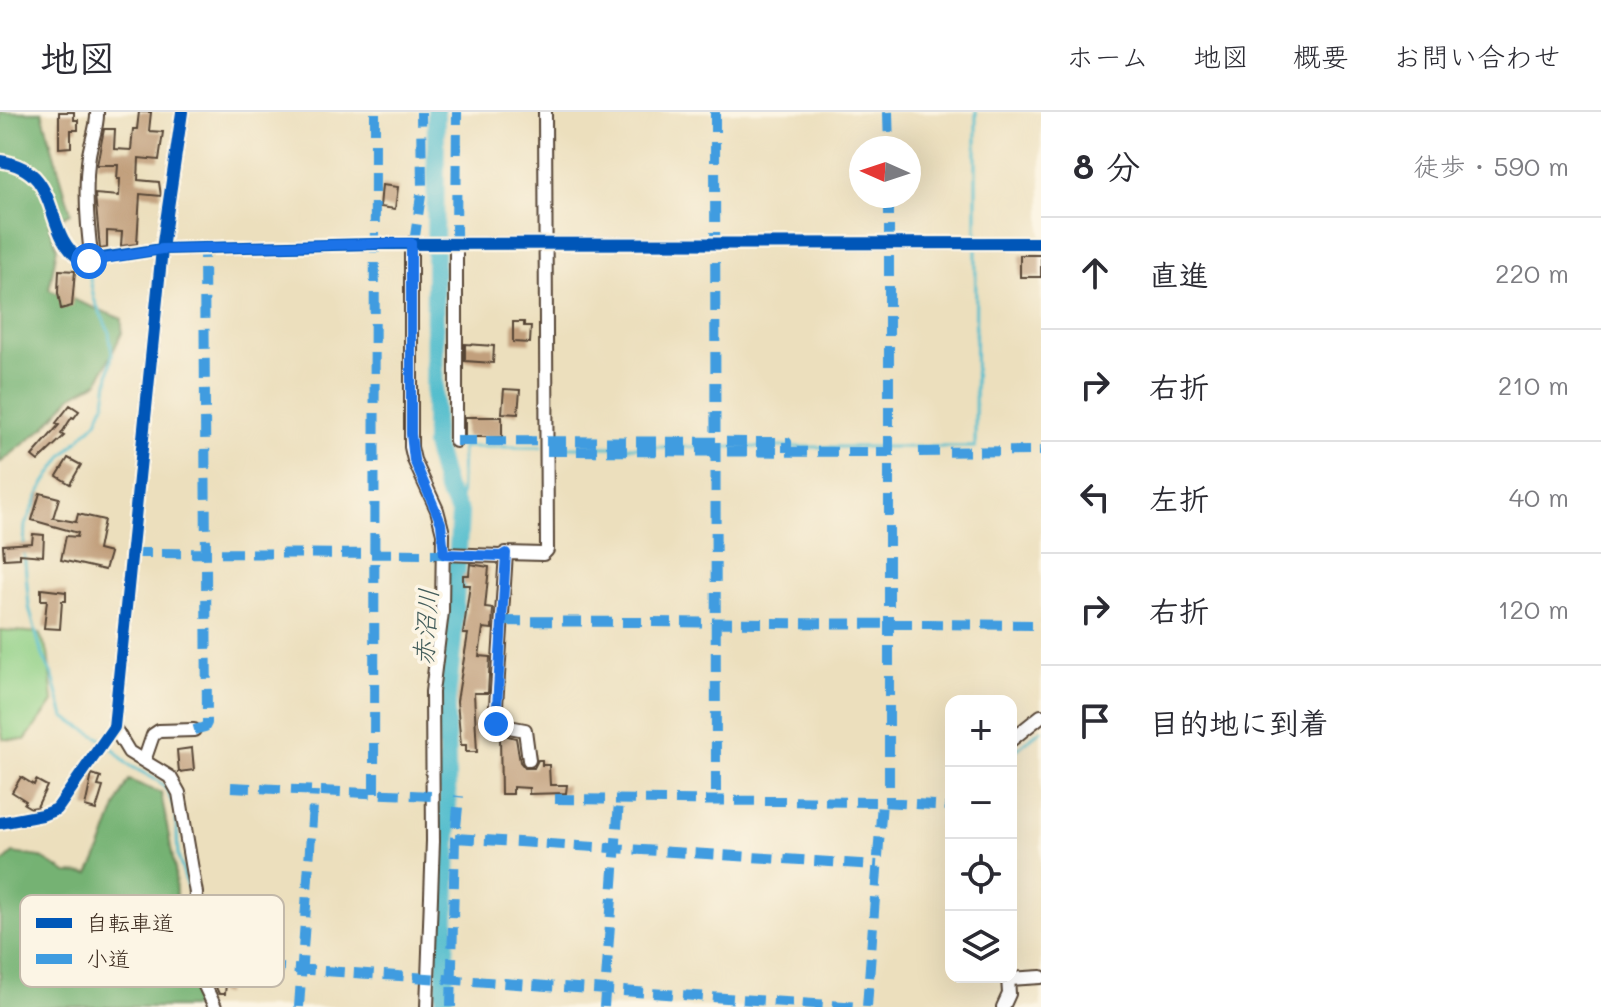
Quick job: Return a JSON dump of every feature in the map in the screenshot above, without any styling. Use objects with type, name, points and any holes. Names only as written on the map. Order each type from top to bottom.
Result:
[{"type":"street","points":[[88,261],[89,155],[97,112]]},
{"type":"street","points":[[0,823],[57,809],[114,727],[162,249],[182,112]]},
{"type":"street","points":[[453,554],[501,556],[506,553],[543,554],[547,550],[545,112]]},
{"type":"street","points":[[0,161],[24,167],[43,186],[64,241],[74,255],[88,261],[162,249],[415,243],[1041,243]]},
{"type":"street","points":[[415,243],[411,447],[453,554],[432,692],[433,841],[427,1007]]},
{"type":"street","points":[[453,244],[456,441]]},
{"type":"street","points":[[506,553],[495,721],[498,725],[525,730],[529,760]]},
{"type":"street","points":[[1017,735],[1041,716]]},
{"type":"street","points":[[114,727],[129,752],[170,777],[179,793],[196,895]]},
{"type":"street","points":[[144,761],[153,735],[159,731],[194,730]]},
{"type":"street","points":[[1017,978],[1041,977]]},
{"type":"street","points":[[1003,1007],[1009,994],[1008,983]]},
{"type":"street","points":[[205,987],[215,1007]]},
{"type":"green space","points":[[0,112],[42,112],[71,213],[49,224],[57,248],[49,290],[122,319],[122,333],[98,382],[72,396],[46,426],[0,463]]},
{"type":"green space","points":[[0,630],[39,633],[48,652],[53,702],[25,740],[3,739],[0,722]]},
{"type":"green space","points":[[129,780],[161,793],[175,870],[176,895],[20,895],[20,987],[193,987],[202,1007],[0,1007],[0,865],[13,853],[40,857],[67,873],[89,874]]},
{"type":"building","points":[[59,112],[74,112],[74,120],[78,120],[78,130],[71,130],[71,147],[59,148]]},
{"type":"building","points":[[139,112],[151,112],[149,131],[163,132],[159,160],[139,158],[138,180],[159,182],[161,196],[140,194],[137,244],[121,246],[122,232],[107,231],[107,248],[100,249],[95,194],[119,196],[120,179],[117,179],[118,165],[97,165],[104,129],[115,129],[114,149],[131,150]]},
{"type":"building","points":[[382,185],[398,187],[395,209],[380,207]]},
{"type":"building","points":[[1020,255],[1041,255],[1041,277],[1020,277]]},
{"type":"building","points":[[59,270],[75,271],[72,306],[61,309],[58,293]]},
{"type":"building","points":[[513,322],[531,326],[530,343],[513,342]]},
{"type":"building","points":[[465,344],[494,346],[493,363],[465,361]]},
{"type":"building","points":[[504,389],[520,390],[518,414],[502,413]]},
{"type":"building","points":[[70,405],[79,411],[61,434],[64,436],[38,461],[32,456],[59,425],[56,423]]},
{"type":"building","points":[[465,417],[502,417],[502,437],[465,437]]},
{"type":"building","points":[[68,458],[81,465],[70,484],[57,476]]},
{"type":"building","points":[[40,493],[59,498],[53,518],[76,522],[78,514],[104,520],[98,550],[110,553],[105,570],[61,560],[66,536],[77,537],[78,533],[32,520]]},
{"type":"building","points":[[33,534],[44,535],[43,556],[20,554],[20,558],[4,559],[3,545],[32,543]]},
{"type":"building","points":[[470,564],[489,567],[485,608],[493,609],[492,629],[483,628],[479,656],[490,657],[488,693],[474,693],[477,752],[466,752],[466,745],[461,745],[457,701],[468,634],[463,634],[470,585],[463,585],[463,575],[469,575]]},
{"type":"building","points":[[41,589],[66,592],[66,601],[62,601],[60,629],[44,628],[47,600],[41,600]]},
{"type":"building","points":[[500,734],[516,738],[520,762],[525,768],[534,768],[538,760],[542,760],[542,765],[549,765],[550,785],[567,785],[566,793],[529,794],[529,788],[513,787],[513,794],[501,794]]},
{"type":"building","points":[[192,748],[194,770],[179,772],[177,750]]},
{"type":"building","points":[[92,774],[101,777],[98,786],[103,787],[96,810],[85,807]]},
{"type":"building","points":[[21,777],[34,785],[36,780],[47,786],[37,807],[24,804],[26,801],[12,792]]},
{"type":"building","points":[[216,987],[226,987],[225,994],[219,994]]},
{"type":"waterway","name":"赤沼川","points":[[436,112],[434,445],[446,489],[460,513],[446,710],[448,838],[444,1007]]},
{"type":"waterway","points":[[976,112],[976,238]]},
{"type":"waterway","points":[[549,447],[975,447],[976,245]]},
{"type":"waterway","points":[[24,545],[25,525],[43,486],[63,456],[97,421],[105,402],[112,354],[109,332],[94,299],[87,263]]},
{"type":"waterway","points":[[460,513],[462,447],[541,447]]},
{"type":"waterway","points":[[24,552],[29,607],[64,717],[103,740]]},
{"type":"waterway","points":[[1017,749],[1041,730]]},
{"type":"waterway","points":[[109,744],[127,764],[158,781],[167,790],[176,813],[178,856],[190,895]]},
{"type":"marked path","points":[[374,793],[375,112]]},
{"type":"marked path","points":[[411,243],[415,236],[422,189],[421,112]]},
{"type":"marked path","points":[[456,244],[457,112]]},
{"type":"marked path","points":[[715,112],[716,802]]},
{"type":"marked path","points":[[888,112],[889,136]]},
{"type":"marked path","points":[[889,208],[889,803]]},
{"type":"marked path","points":[[194,730],[205,727],[207,723],[204,248]]},
{"type":"marked path","points":[[456,441],[787,442],[787,452]]},
{"type":"marked path","points":[[547,451],[889,452]]},
{"type":"marked path","points":[[919,452],[1041,451]]},
{"type":"marked path","points":[[131,553],[444,554]]},
{"type":"marked path","points":[[502,621],[1041,625]]},
{"type":"marked path","points":[[231,787],[433,796]]},
{"type":"marked path","points":[[299,1007],[314,791]]},
{"type":"marked path","points":[[451,1007],[455,838],[459,796]]},
{"type":"marked path","points":[[555,799],[882,802],[945,806]]},
{"type":"marked path","points":[[604,1007],[619,801]]},
{"type":"marked path","points":[[867,1007],[882,802]]},
{"type":"marked path","points":[[455,838],[877,865]]},
{"type":"marked path","points":[[284,968],[860,1007]]},
{"type":"cycle path","points":[[0,823],[57,809],[114,727],[162,249],[182,112]]},
{"type":"cycle path","points":[[0,161],[20,167],[34,177],[50,204],[61,235],[69,249],[82,261],[162,249],[375,244],[1041,243]]},
{"type":"route","points":[[89,261],[162,249],[411,243],[411,447],[414,460],[437,510],[444,554],[501,556],[506,553],[496,724]]}]
